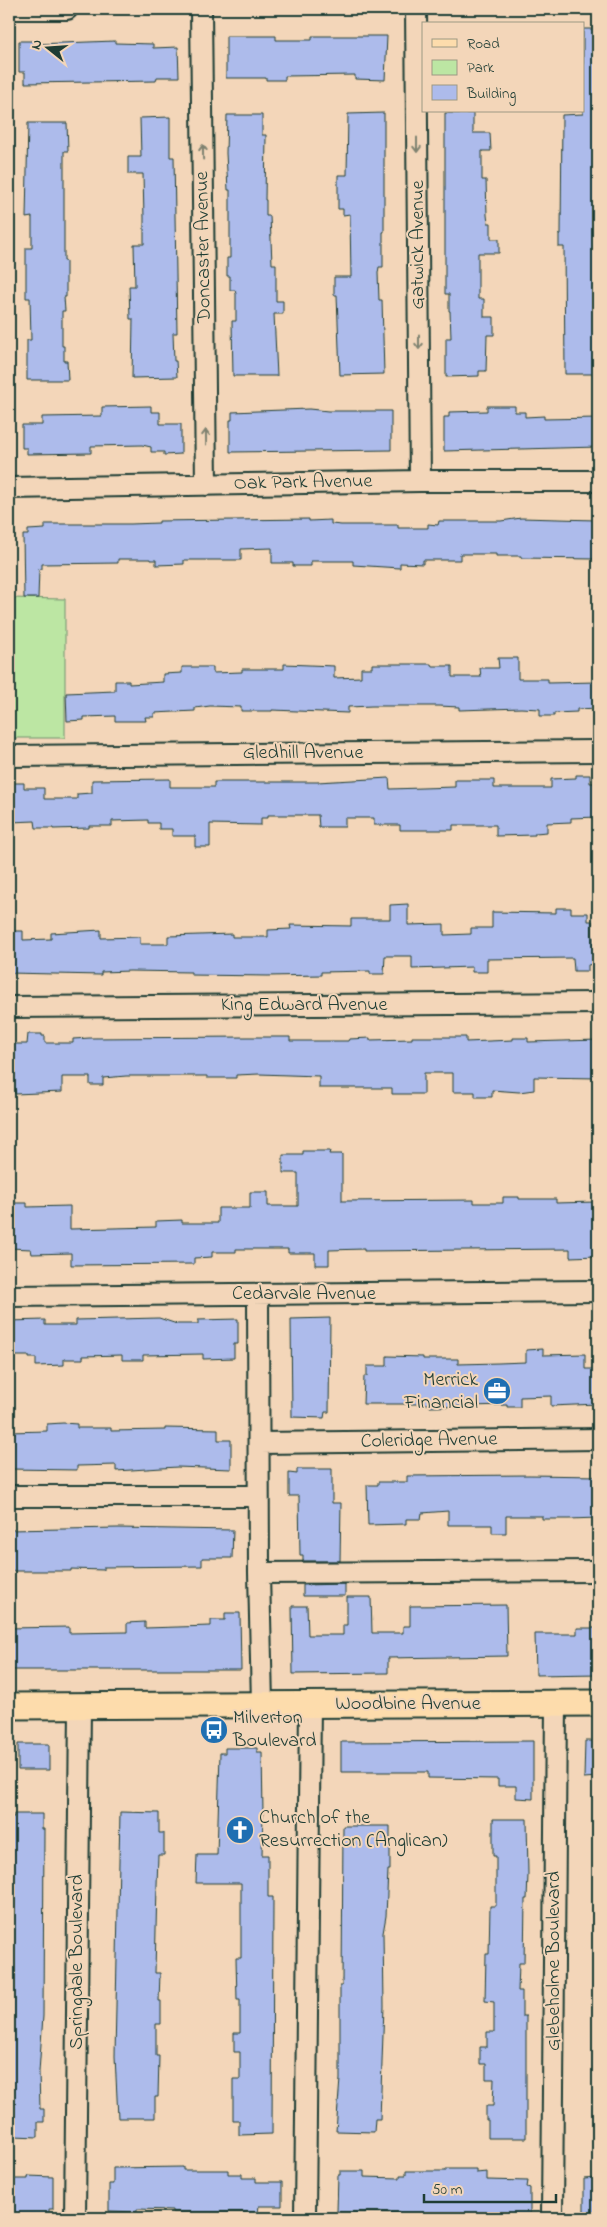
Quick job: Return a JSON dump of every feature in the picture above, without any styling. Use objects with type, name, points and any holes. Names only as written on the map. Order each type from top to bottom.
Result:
[{"type":"main road","name":"Woodbine Avenue","points":[[9,1706],[598,1703]]},
{"type":"street","points":[[9,9],[67,9]]},
{"type":"street","name":"Doncaster Avenue","points":[[202,9],[206,486]]},
{"type":"street","name":"Gatwick Avenue","points":[[416,9],[420,481]]},
{"type":"street","name":"Oak Park Avenue","points":[[9,488],[420,481],[598,481]]},
{"type":"street","name":"Gledhill Avenue","points":[[9,756],[598,751]]},
{"type":"street","name":"King Edward Avenue","points":[[9,1007],[598,1003]]},
{"type":"street","name":"Cedarvale Avenue","points":[[9,1296],[598,1292]]},
{"type":"street","points":[[258,1294],[260,1443],[258,1496],[262,1704]]},
{"type":"street","name":"Coleridge Avenue","points":[[260,1443],[598,1439]]},
{"type":"street","points":[[9,1496],[258,1496]]},
{"type":"street","points":[[259,1573],[598,1571]]},
{"type":"street","points":[[305,2218],[310,1704]]},
{"type":"street","name":"Glebeholme Boulevard","points":[[552,2218],[556,1704]]},
{"type":"street","name":"Springdale Boulevard","points":[[75,2218],[80,1706]]},
{"type":"green space","points":[[9,598],[65,599],[65,738],[9,738]]},
{"type":"building","points":[[584,29],[598,29],[598,374],[565,374],[564,247],[559,247],[559,234],[561,234],[562,115],[583,114]]},
{"type":"building","points":[[226,36],[276,36],[276,40],[312,40],[312,36],[387,36],[385,80],[355,79],[355,75],[285,76],[285,80],[226,78]]},
{"type":"building","points":[[19,41],[35,41],[35,44],[115,41],[115,43],[153,44],[153,48],[178,47],[179,77],[157,77],[156,81],[25,83],[25,72],[19,72]]},
{"type":"building","points":[[384,113],[383,267],[379,267],[378,273],[379,300],[382,300],[384,374],[340,375],[337,295],[334,295],[334,277],[351,277],[350,214],[343,215],[343,209],[338,209],[338,175],[347,175],[348,114]]},
{"type":"building","points":[[445,113],[473,113],[473,133],[490,133],[491,151],[482,151],[482,180],[486,180],[487,215],[488,223],[491,223],[491,239],[499,239],[499,253],[478,253],[478,299],[484,299],[484,317],[494,317],[494,335],[487,335],[486,371],[479,371],[479,376],[446,377],[446,338],[451,338],[449,294],[445,294]]},
{"type":"building","points":[[227,115],[262,115],[262,135],[266,135],[266,216],[270,216],[272,264],[276,264],[276,301],[283,301],[283,314],[274,314],[277,376],[233,376],[232,321],[236,321],[236,294],[235,290],[230,290],[230,276],[227,276],[227,258],[230,258],[230,190],[228,190],[226,153]]},
{"type":"building","points":[[170,117],[170,157],[174,157],[177,333],[173,333],[174,361],[176,361],[177,377],[132,378],[133,319],[130,319],[129,286],[135,286],[134,244],[144,244],[144,218],[143,174],[128,174],[128,157],[141,157],[140,118]]},
{"type":"building","points":[[28,123],[67,123],[68,151],[64,151],[64,261],[66,261],[66,297],[64,297],[65,311],[62,311],[62,346],[64,346],[64,361],[67,361],[68,380],[27,380],[27,340],[31,340],[30,298],[26,298],[26,248],[32,248],[32,217],[26,218]]},
{"type":"building","points":[[151,406],[151,412],[160,412],[160,424],[181,424],[181,454],[164,455],[164,452],[151,452],[151,447],[142,445],[91,446],[91,453],[27,454],[27,448],[22,448],[22,425],[42,425],[42,417],[102,416],[102,407]]},
{"type":"building","points":[[487,406],[515,406],[515,412],[525,412],[525,417],[544,416],[544,419],[598,418],[598,447],[444,451],[444,417],[449,417],[449,412],[487,411]]},
{"type":"building","points":[[309,409],[328,411],[391,411],[391,450],[230,452],[230,420],[232,420],[232,412]]},
{"type":"building","points":[[521,518],[595,520],[595,559],[521,558],[521,556],[496,556],[496,554],[460,554],[460,560],[423,560],[423,564],[400,563],[400,568],[353,565],[353,561],[311,561],[311,566],[293,566],[293,563],[272,563],[272,548],[241,549],[241,560],[184,560],[184,564],[156,565],[156,560],[150,559],[118,559],[118,563],[42,564],[42,569],[39,569],[38,598],[24,598],[23,535],[28,535],[28,530],[45,529],[45,524],[131,524],[159,523],[159,521],[309,519],[309,521],[331,520],[331,524],[341,525],[398,525],[398,528],[428,528],[428,524],[438,525],[439,521],[501,521]]},
{"type":"building","points":[[498,658],[518,658],[518,679],[548,679],[548,683],[598,682],[598,708],[577,709],[577,712],[554,713],[554,716],[540,716],[540,709],[521,708],[459,710],[459,707],[439,706],[372,706],[348,707],[348,713],[272,710],[241,711],[241,707],[210,706],[195,708],[195,711],[154,713],[154,717],[145,717],[146,721],[115,721],[115,716],[84,717],[84,720],[67,721],[66,693],[115,691],[115,681],[129,681],[129,684],[163,682],[163,674],[182,673],[182,667],[213,667],[213,673],[242,672],[242,669],[284,669],[284,664],[334,666],[334,678],[361,677],[361,668],[372,668],[372,664],[431,664],[432,666],[452,666],[452,677],[481,677],[480,668],[499,668]]},
{"type":"building","points":[[576,775],[590,775],[590,783],[598,783],[598,817],[571,818],[571,822],[547,823],[547,832],[535,833],[535,835],[496,836],[496,825],[453,825],[453,830],[400,830],[400,825],[374,825],[374,818],[345,818],[345,827],[319,827],[318,815],[268,815],[268,818],[261,818],[261,825],[210,824],[210,847],[195,847],[195,836],[172,836],[172,829],[159,829],[159,823],[148,823],[148,820],[112,821],[112,826],[53,829],[36,828],[35,821],[10,822],[10,783],[24,783],[24,788],[44,788],[44,799],[77,799],[77,794],[92,793],[92,780],[170,779],[170,787],[214,787],[214,782],[317,782],[389,778],[390,789],[455,787],[455,780],[494,780],[494,788],[551,788],[551,779],[576,778]]},
{"type":"building","points":[[408,904],[408,925],[444,924],[444,935],[471,934],[471,928],[492,928],[492,912],[556,913],[556,908],[571,908],[571,913],[588,913],[588,921],[592,921],[593,964],[588,965],[588,971],[574,971],[573,958],[487,959],[487,972],[472,972],[472,967],[412,969],[412,956],[385,956],[384,974],[370,974],[370,971],[321,972],[321,975],[268,976],[191,975],[191,972],[130,971],[101,972],[101,975],[9,973],[9,931],[23,931],[23,940],[51,939],[51,933],[101,930],[101,938],[140,937],[140,944],[168,944],[168,936],[232,934],[232,937],[268,937],[268,930],[291,929],[290,925],[351,926],[351,919],[390,919],[390,905]]},
{"type":"building","points":[[28,1034],[42,1034],[42,1036],[45,1036],[45,1043],[73,1043],[73,1039],[90,1038],[247,1037],[290,1037],[290,1041],[348,1041],[349,1039],[370,1038],[370,1040],[412,1039],[412,1037],[466,1037],[466,1042],[513,1040],[513,1038],[528,1038],[528,1042],[598,1040],[598,1078],[534,1077],[534,1090],[519,1092],[492,1090],[492,1097],[475,1097],[475,1092],[453,1092],[453,1073],[424,1073],[424,1094],[392,1094],[392,1088],[319,1088],[319,1076],[259,1074],[236,1075],[236,1078],[126,1076],[103,1078],[103,1085],[90,1085],[90,1077],[62,1077],[62,1092],[15,1094],[15,1090],[9,1090],[9,1049],[11,1049],[11,1044],[27,1044]]},
{"type":"building","points":[[303,1151],[330,1151],[329,1154],[342,1154],[342,1201],[474,1200],[474,1203],[503,1203],[503,1197],[519,1197],[519,1199],[556,1199],[556,1203],[596,1202],[598,1256],[570,1257],[570,1249],[329,1250],[329,1265],[315,1265],[315,1253],[288,1253],[288,1249],[236,1249],[236,1252],[212,1252],[212,1257],[194,1258],[194,1264],[71,1265],[71,1253],[32,1254],[31,1249],[10,1248],[9,1203],[27,1203],[27,1207],[70,1206],[70,1229],[156,1227],[156,1221],[182,1220],[182,1223],[218,1223],[218,1208],[250,1208],[250,1192],[268,1192],[268,1206],[298,1206],[298,1173],[283,1173],[283,1155],[303,1155]]},
{"type":"building","points":[[159,1318],[177,1324],[198,1324],[198,1320],[238,1319],[238,1344],[234,1344],[234,1358],[203,1359],[203,1354],[143,1355],[143,1360],[122,1360],[122,1355],[83,1356],[83,1359],[64,1359],[64,1365],[36,1366],[36,1358],[10,1356],[9,1321],[45,1320],[45,1325],[76,1325],[76,1320]]},
{"type":"building","points":[[330,1318],[329,1412],[325,1412],[324,1418],[292,1417],[291,1319]]},
{"type":"building","points":[[543,1349],[543,1355],[585,1354],[585,1369],[598,1369],[598,1404],[551,1406],[551,1396],[520,1397],[520,1407],[507,1407],[507,1405],[430,1407],[430,1404],[363,1404],[364,1376],[367,1376],[367,1366],[387,1366],[387,1356],[458,1359],[458,1364],[526,1362],[526,1350]]},
{"type":"building","points":[[47,1424],[77,1424],[77,1428],[111,1428],[111,1431],[165,1430],[165,1428],[218,1429],[218,1440],[231,1440],[231,1469],[177,1467],[116,1471],[116,1465],[77,1466],[77,1470],[9,1469],[9,1432],[47,1431]]},
{"type":"building","points":[[297,1469],[332,1469],[332,1503],[341,1503],[340,1561],[303,1561],[303,1555],[300,1555],[299,1496],[289,1496],[289,1473],[297,1474]]},
{"type":"building","points":[[407,1476],[598,1476],[598,1518],[542,1519],[542,1516],[506,1516],[506,1533],[492,1533],[492,1525],[448,1525],[448,1511],[422,1513],[421,1519],[406,1519],[406,1524],[368,1525],[367,1485],[378,1485],[378,1482],[407,1482]]},
{"type":"building","points":[[118,1528],[233,1530],[232,1558],[202,1558],[202,1566],[104,1567],[104,1570],[71,1569],[71,1571],[9,1571],[9,1530]]},
{"type":"building","points":[[345,1584],[345,1596],[303,1596],[303,1585]]},
{"type":"building","points":[[347,1597],[371,1597],[372,1633],[403,1633],[403,1626],[410,1626],[410,1606],[506,1605],[507,1656],[388,1658],[388,1673],[293,1674],[292,1606],[307,1606],[308,1635],[343,1635],[343,1625],[347,1625]]},
{"type":"building","points":[[225,1613],[240,1613],[241,1670],[9,1670],[9,1628],[69,1627],[69,1633],[127,1632],[127,1623],[145,1622],[145,1628],[211,1626],[211,1620],[225,1620]]},
{"type":"building","points":[[577,1628],[598,1628],[598,1674],[536,1675],[535,1634],[577,1634]]},
{"type":"building","points":[[533,1741],[533,1799],[516,1798],[516,1786],[498,1786],[498,1779],[428,1778],[428,1772],[341,1772],[341,1742]]},
{"type":"building","points":[[585,1741],[598,1741],[598,1777],[584,1778]]},
{"type":"building","points":[[18,1744],[49,1744],[49,1770],[18,1770]]},
{"type":"building","points":[[225,1748],[257,1748],[257,1752],[262,1752],[262,1855],[268,1855],[268,1897],[273,1897],[272,2134],[239,2135],[239,2121],[233,2121],[233,2079],[240,2079],[240,2052],[234,2052],[234,2033],[240,2033],[240,2000],[237,2000],[236,1958],[241,1958],[241,1883],[196,1883],[197,1855],[217,1855],[220,1753],[225,1753]]},
{"type":"building","points":[[120,1812],[159,1813],[159,1833],[164,1833],[164,1855],[158,1855],[157,1885],[155,1973],[160,1973],[159,2001],[161,2001],[161,2024],[156,2024],[156,2056],[159,2056],[158,2097],[155,2097],[155,2118],[118,2118],[115,2056]]},
{"type":"building","points":[[14,1814],[42,1814],[42,1829],[44,1829],[43,2016],[39,2072],[40,2109],[44,2109],[44,2122],[38,2122],[38,2137],[9,2134],[9,1817],[14,1817]]},
{"type":"building","points":[[493,1819],[527,1819],[528,1875],[527,1899],[525,1899],[524,1963],[519,1963],[518,1991],[522,1991],[522,2016],[526,2016],[526,2138],[488,2138],[486,2106],[493,2106],[494,2079],[486,2079],[486,2064],[480,2064],[480,2047],[487,2047],[487,2032],[494,2032],[494,2002],[485,2001],[486,1954],[489,1954],[490,1906],[496,1906],[496,1856],[493,1856]]},
{"type":"building","points":[[343,1826],[390,1826],[390,1870],[388,1870],[386,1916],[383,1933],[384,2006],[380,2119],[375,2119],[374,2132],[336,2131],[340,2079]]},
{"type":"building","points":[[183,2167],[183,2170],[228,2170],[228,2174],[242,2174],[242,2178],[256,2178],[256,2182],[282,2182],[282,2206],[259,2206],[258,2212],[172,2212],[172,2210],[137,2209],[137,2212],[109,2211],[109,2184],[113,2184],[113,2168]]},
{"type":"building","points":[[446,2169],[476,2169],[476,2173],[487,2172],[487,2180],[528,2181],[527,2187],[530,2188],[530,2214],[337,2212],[338,2175],[340,2175],[340,2171],[364,2171],[364,2177],[400,2178],[400,2175],[406,2175],[406,2171],[446,2171]]},
{"type":"building","points":[[28,2176],[53,2177],[53,2209],[49,2209],[49,2215],[9,2213],[9,2179],[28,2179]]},
{"type":"building","points":[[598,2178],[598,2215],[584,2215],[584,2179]]},
{"type":"place","name":"Merrick Financial","points":[[497,1391]]},
{"type":"place","name":"Milverton Boulevard","points":[[214,1730]]},
{"type":"place","name":"Church of the Resurrection (Anglican)","points":[[240,1830]]}]
